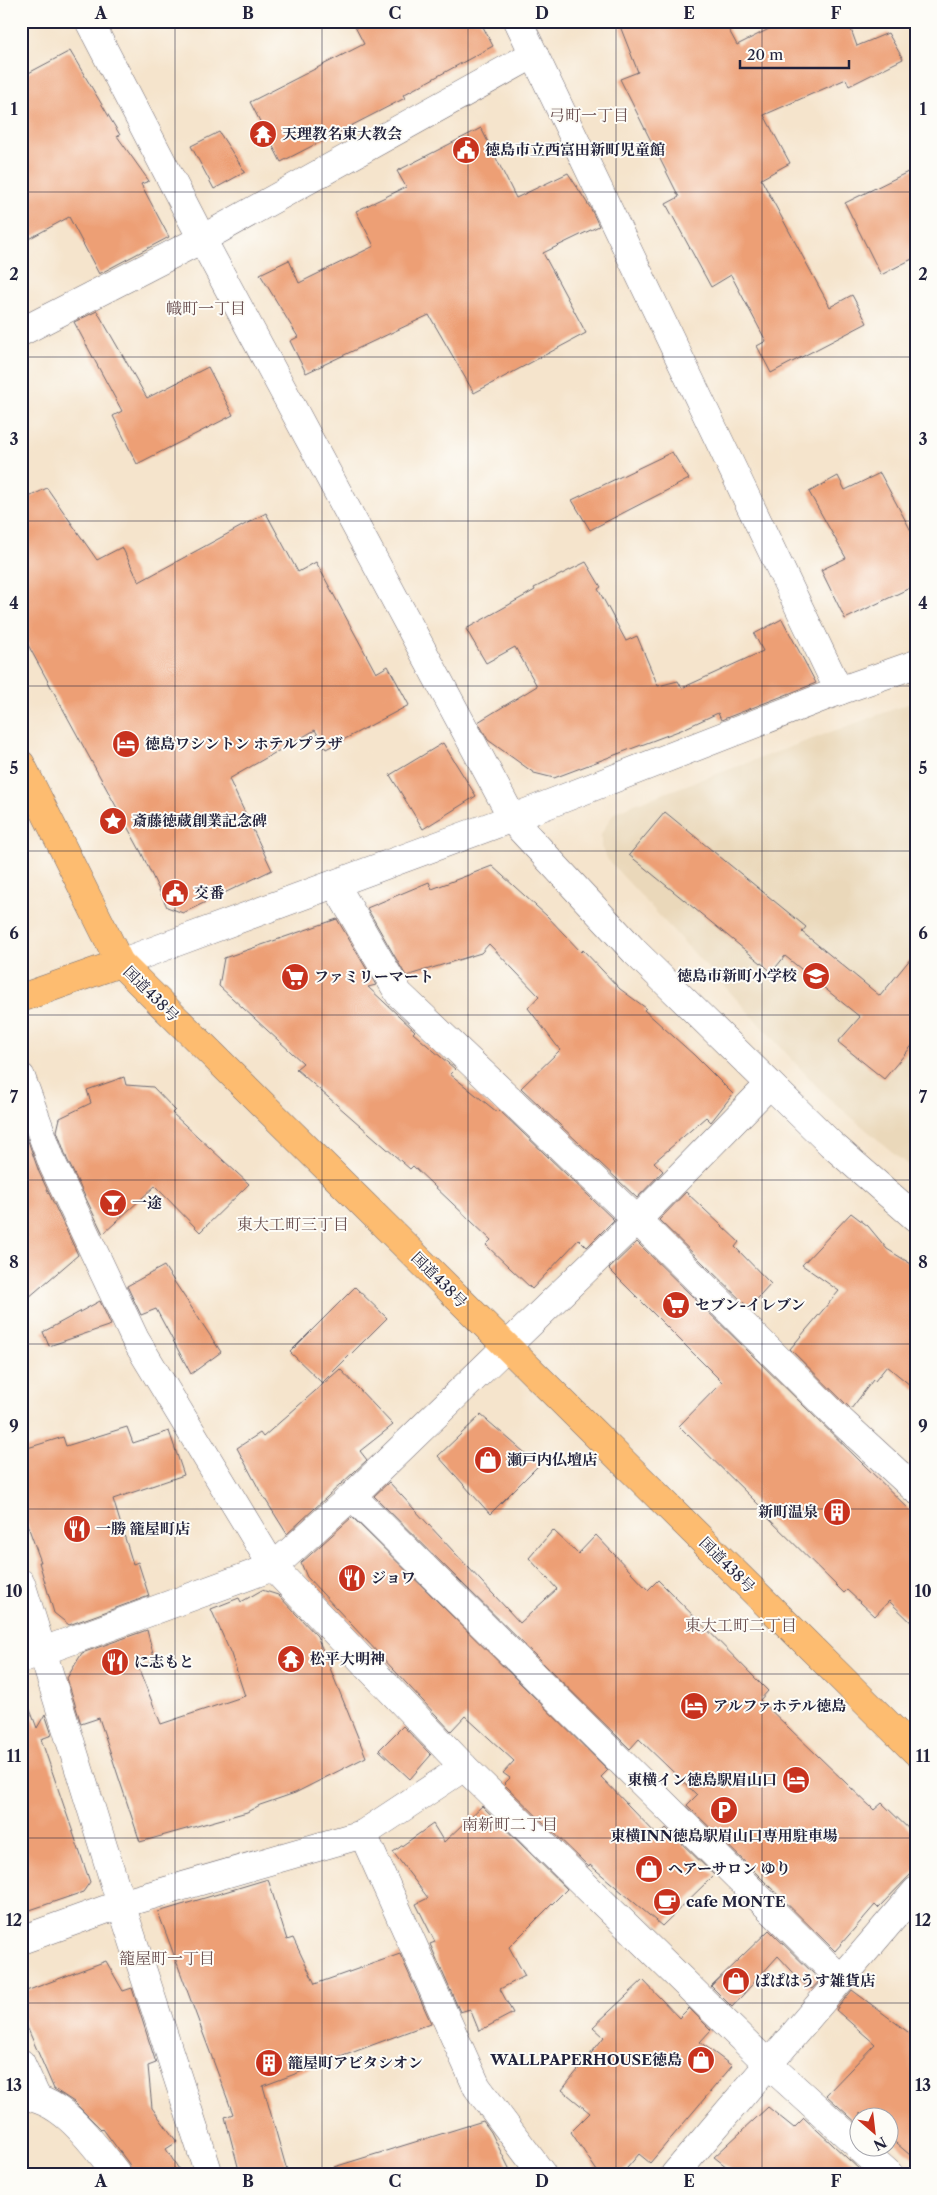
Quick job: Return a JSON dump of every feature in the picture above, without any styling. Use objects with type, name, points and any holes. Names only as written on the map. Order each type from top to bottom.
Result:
[{"type":"main road","name":"国道438号","points":[[21,764],[120,962],[916,1752]]},
{"type":"main road","points":[[21,998],[120,962]]},
{"type":"street","points":[[90,21],[202,240],[516,823],[635,952],[769,1085],[831,1144],[916,1218]]},
{"type":"street","points":[[518,21],[839,691]]},
{"type":"street","points":[[21,332],[202,240],[534,54]]},
{"type":"street","points":[[120,962],[513,818],[839,691],[916,664]]},
{"type":"street","points":[[335,884],[400,994],[637,1220],[839,1419],[916,1490]]},
{"type":"street","points":[[21,1078],[53,1165],[135,1339],[273,1567],[464,1767],[768,2064],[850,2138]]},
{"type":"street","points":[[32,1655],[273,1567],[352,1496],[637,1220],[769,1085]]},
{"type":"street","points":[[352,1496],[840,1979]]},
{"type":"street","points":[[21,1583],[32,1655],[121,1904],[205,2172]]},
{"type":"street","points":[[21,1940],[121,1904],[363,1834],[464,1767]]},
{"type":"street","points":[[363,1834],[477,2087],[542,2174]]},
{"type":"street","points":[[675,2174],[916,1891]]},
{"type":"street","points":[[21,2063],[28,2096],[75,2122],[117,2174]]},
{"type":"street","points":[[872,2158],[889,2174]]},
{"type":"shaded area","name":"徳島市新町小学校","points":[[916,701],[916,1172],[824,1094],[607,859],[601,847],[601,834],[614,813],[629,806]]},
{"type":"building","points":[[352,21],[480,21],[493,46],[403,95],[405,98],[281,162],[250,102],[364,44]]},
{"type":"building","points":[[618,21],[724,21],[737,45],[785,21],[848,21],[857,46],[888,33],[903,59],[849,86],[846,79],[764,115],[790,163],[761,179],[830,307],[852,295],[867,323],[771,373],[757,346],[766,341],[731,275],[711,287],[666,204],[679,197],[620,79],[638,72]]},
{"type":"building","points":[[70,51],[120,135],[117,136],[149,181],[141,184],[169,237],[99,274],[69,217],[21,243],[21,77]]},
{"type":"building","points":[[481,128],[516,198],[568,173],[591,209],[599,226],[543,253],[586,333],[474,393],[429,315],[306,373],[290,341],[298,337],[260,274],[289,260],[299,283],[374,246],[356,211],[406,187],[397,171]]},
{"type":"building","points":[[219,132],[245,172],[214,189],[191,146]]},
{"type":"building","points":[[916,168],[916,257],[881,275],[845,203]]},
{"type":"building","points":[[97,311],[147,398],[208,367],[233,415],[137,464],[113,416],[122,411],[74,322]]},
{"type":"building","points":[[672,452],[689,479],[590,530],[572,500]]},
{"type":"building","points":[[880,473],[916,540],[916,585],[845,619],[821,570],[846,558],[809,492],[838,476],[845,490]]},
{"type":"building","points":[[47,488],[97,560],[122,547],[139,582],[266,513],[298,572],[316,562],[376,673],[388,666],[409,705],[326,749],[315,730],[229,779],[272,870],[183,913],[167,907],[141,852],[21,632],[21,501]]},
{"type":"building","points":[[586,562],[601,587],[598,589],[626,641],[637,636],[658,686],[678,681],[682,688],[763,651],[754,634],[782,619],[816,683],[721,720],[718,713],[681,730],[554,778],[534,773],[488,740],[478,722],[537,686],[515,647],[486,663],[466,629],[535,590],[534,588]]},
{"type":"building","points":[[443,743],[476,796],[423,829],[390,775]]},
{"type":"building","points":[[665,812],[806,927],[802,932],[880,996],[916,952],[916,1041],[884,1079],[838,1042],[860,1017],[785,956],[772,972],[629,855]]},
{"type":"building","points":[[492,866],[547,916],[581,952],[583,950],[620,989],[646,1008],[644,1010],[694,1055],[733,1094],[711,1122],[706,1117],[654,1162],[663,1171],[637,1198],[521,1088],[560,1050],[528,1008],[539,996],[489,944],[481,953],[406,976],[367,908],[429,882],[432,889]]},
{"type":"building","points":[[337,919],[376,985],[368,987],[415,1031],[413,1033],[455,1069],[450,1074],[497,1112],[499,1110],[614,1220],[587,1247],[579,1239],[532,1289],[486,1245],[491,1240],[413,1166],[410,1169],[296,1069],[303,1063],[219,986],[224,958]]},
{"type":"building","points":[[124,1077],[126,1085],[153,1087],[175,1110],[172,1113],[249,1184],[200,1232],[155,1186],[103,1234],[67,1159],[57,1131],[60,1118],[91,1103],[87,1090]]},
{"type":"building","points":[[27,1138],[39,1172],[78,1255],[21,1304],[21,1140]]},
{"type":"building","points":[[686,1192],[739,1242],[735,1247],[771,1284],[749,1308],[659,1220]]},
{"type":"building","points":[[851,1213],[868,1226],[887,1249],[916,1267],[916,1390],[887,1366],[875,1381],[873,1380],[851,1409],[790,1349],[839,1291],[802,1265]]},
{"type":"building","points":[[637,1242],[916,1516],[916,1627],[889,1601],[875,1616],[847,1590],[844,1593],[679,1426],[722,1382],[609,1269]]},
{"type":"building","points":[[164,1266],[221,1352],[191,1374],[156,1309],[141,1315],[127,1286]]},
{"type":"building","points":[[355,1287],[387,1318],[322,1383],[290,1352]]},
{"type":"building","points":[[100,1301],[111,1325],[49,1346],[43,1332]]},
{"type":"building","points":[[340,1369],[393,1425],[360,1451],[367,1460],[287,1534],[260,1491],[237,1448],[260,1433],[263,1437]]},
{"type":"building","name":"瀬戸内仏壇店","points":[[481,1415],[539,1465],[490,1514],[438,1456]]},
{"type":"building","points":[[127,1427],[133,1443],[169,1431],[184,1475],[113,1499],[133,1564],[138,1562],[149,1596],[69,1625],[54,1613],[39,1562],[41,1562],[21,1507],[21,1450],[63,1437],[66,1446]]},
{"type":"building","points":[[389,1482],[520,1623],[557,1589],[529,1558],[553,1530],[578,1554],[596,1535],[648,1590],[658,1580],[768,1691],[760,1700],[874,1810],[882,1803],[916,1836],[916,1869],[878,1908],[875,1905],[835,1951],[687,1805],[697,1795],[639,1739],[630,1749],[374,1496]]},
{"type":"building","points":[[352,1517],[608,1770],[601,1777],[658,1836],[666,1828],[714,1875],[662,1926],[590,1865],[589,1867],[504,1784],[510,1778],[503,1773],[514,1761],[465,1716],[451,1731],[307,1577],[301,1563]]},
{"type":"building","points":[[262,1590],[278,1595],[317,1636],[366,1757],[295,1793],[260,1805],[247,1812],[140,1842],[99,1718],[81,1724],[67,1678],[82,1653],[147,1630],[155,1661],[138,1667],[161,1724],[245,1696],[231,1654],[211,1609],[239,1598],[241,1602]]},
{"type":"building","points":[[21,1694],[24,1694],[37,1728],[45,1714],[52,1735],[41,1739],[90,1882],[83,1892],[21,1913]]},
{"type":"building","points":[[403,1726],[431,1755],[410,1779],[379,1750]]},
{"type":"building","points":[[482,1806],[567,1889],[509,1947],[525,1976],[500,1989],[513,2013],[479,2031],[470,2009],[460,2012],[430,1944],[435,1942],[416,1904],[428,1898],[393,1852],[433,1824],[444,1842]]},
{"type":"building","points":[[268,1879],[287,1940],[293,1938],[315,1984],[400,1954],[431,2023],[263,2086],[288,2174],[240,2174],[225,2117],[233,2114],[158,1912]]},
{"type":"building","points":[[769,1930],[820,1980],[812,1989],[805,1985],[778,1956],[732,2007],[711,1986]]},
{"type":"building","points":[[106,1961],[123,1991],[132,1988],[156,2063],[148,2066],[152,2108],[177,2142],[166,2149],[182,2174],[132,2174],[129,2164],[103,2129],[74,2102],[54,2089],[21,2013],[21,1993]]},
{"type":"building","points":[[643,1980],[679,2018],[689,2008],[711,2030],[700,2042],[732,2066],[650,2163],[639,2154],[622,2174],[599,2174],[571,2132],[590,2113],[562,2090],[604,2037],[593,2027]]},
{"type":"building","points":[[852,1990],[916,2038],[916,2160],[900,2146],[900,2108],[850,2108],[850,2117],[826,2095],[875,2044],[836,2010]]},
{"type":"building","points":[[768,2107],[794,2128],[804,2118],[860,2170],[836,2174],[736,2174],[714,2157]]},
{"type":"building","points":[[483,2121],[491,2132],[512,2174],[335,2174],[334,2167]]},
{"type":"place","name":"天理教名東大教会","points":[[263,134]]},
{"type":"place","name":"徳島市立西富田新町児童館","points":[[466,150]]},
{"type":"place","name":"徳島ワシントン ホテルプラザ","points":[[126,744]]},
{"type":"place","name":"斎藤徳蔵創業記念碑","points":[[113,821]]},
{"type":"place","name":"交番","points":[[175,893]]},
{"type":"place","name":"徳島市新町小学校","points":[[816,976]]},
{"type":"place","name":"ファミリーマート","points":[[295,977]]},
{"type":"place","name":"一途","points":[[113,1203]]},
{"type":"place","name":"セブン-イレブン","points":[[676,1305]]},
{"type":"place","name":"瀬戸内仏壇店","points":[[488,1460]]},
{"type":"place","name":"新町温泉","points":[[837,1512]]},
{"type":"place","name":"一勝 籠屋町店","points":[[77,1529]]},
{"type":"place","name":"ジョワ","points":[[352,1578]]},
{"type":"place","name":"松平大明神","points":[[291,1659]]},
{"type":"place","name":"に志もと","points":[[115,1662]]},
{"type":"place","name":"アルファホテル徳島","points":[[694,1706]]},
{"type":"place","name":"東横イン徳島駅眉山口","points":[[796,1780]]},
{"type":"place","name":"東横INN徳島駅眉山口専用駐車場","points":[[724,1810]]},
{"type":"place","name":"ヘアーサロン ゆり","points":[[649,1869]]},
{"type":"place","name":"cafe MONTE","points":[[667,1902]]},
{"type":"place","name":"ぱぱはうす雑貨店","points":[[736,1981]]},
{"type":"place","name":"WALLPAPERHOUSE徳島","points":[[701,2060]]},
{"type":"place","name":"籠屋町アビタシオン","points":[[269,2063]]},
{"type":"district","name":"弓町一丁目","points":[[589,115]]},
{"type":"district","name":"幟町一丁目","points":[[206,308]]},
{"type":"district","name":"東大工町三丁目","points":[[293,1224]]},
{"type":"district","name":"東大工町二丁目","points":[[741,1625]]},
{"type":"district","name":"南新町二丁目","points":[[510,1824]]},
{"type":"district","name":"籠屋町一丁目","points":[[167,1958]]}]
